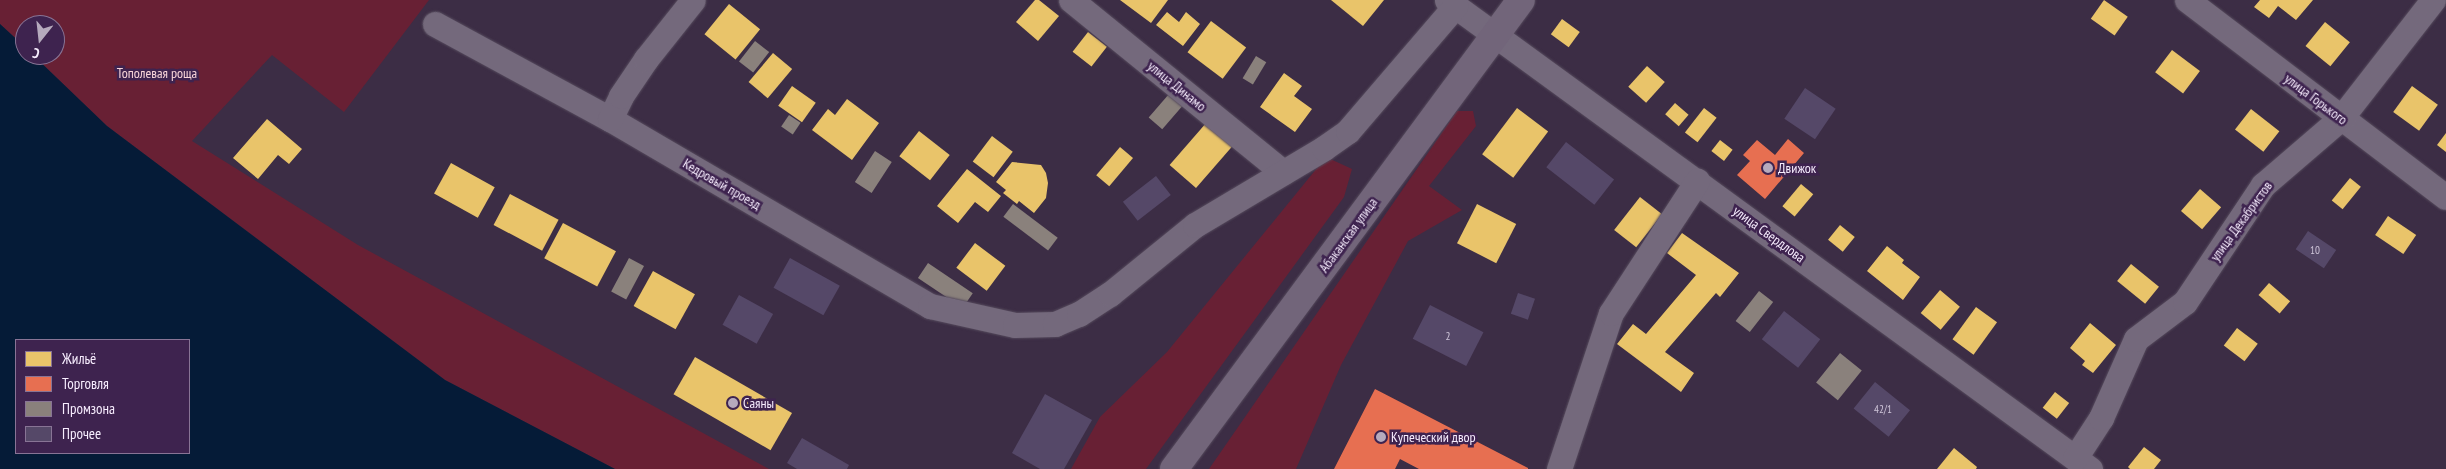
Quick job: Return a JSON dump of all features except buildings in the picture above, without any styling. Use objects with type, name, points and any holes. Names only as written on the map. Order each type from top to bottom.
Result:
[{"type":"main road","name":"Абаканская улица","points":[[1174,469],[1521,0]]},
{"type":"street","points":[[610,119],[621,96],[646,59],[693,0]]},
{"type":"street","name":"улица Динамо","points":[[1071,0],[1283,172]]},
{"type":"street","name":"улица Горького","points":[[2187,0],[2446,197]]},
{"type":"street","name":"улица Декабристов","points":[[2083,463],[2136,339],[2184,302],[2263,185],[2341,118],[2433,0]]},
{"type":"street","points":[[1283,172],[1324,148],[1348,131],[1451,3]]},
{"type":"street","name":"улица Свердлова","points":[[1451,3],[2083,463]]},
{"type":"street","name":"Кедровый проезд","points":[[435,24],[610,119],[930,306],[1015,324],[1055,324],[1079,314],[1110,294],[1194,225],[1283,172]]},
{"type":"street","points":[[1559,469],[1611,313],[1697,181]]},
{"type":"green space","name":"Тополевая роща","points":[[0,0],[429,0],[344,112],[272,55],[192,141],[358,245],[769,469],[615,469],[445,380],[107,126],[43,65],[65,65],[65,15],[15,15],[15,38],[0,24]]},
{"type":"green space","points":[[1457,111],[1473,111],[1476,126],[1429,186],[1462,210],[1408,241],[1341,365],[1296,469],[1209,469]]},
{"type":"green space","points":[[1326,157],[1352,169],[1344,197],[1146,469],[1071,469],[1100,417],[1167,352]]},
{"type":"water","points":[[0,24],[15,38],[15,65],[43,65],[107,126],[445,380],[615,469],[0,469]]},
{"type":"place","name":"Движок","points":[[1768,168]]},
{"type":"place","name":"Саяны","points":[[733,403]]},
{"type":"place","name":"Купеческий двор","points":[[1381,437]]}]
